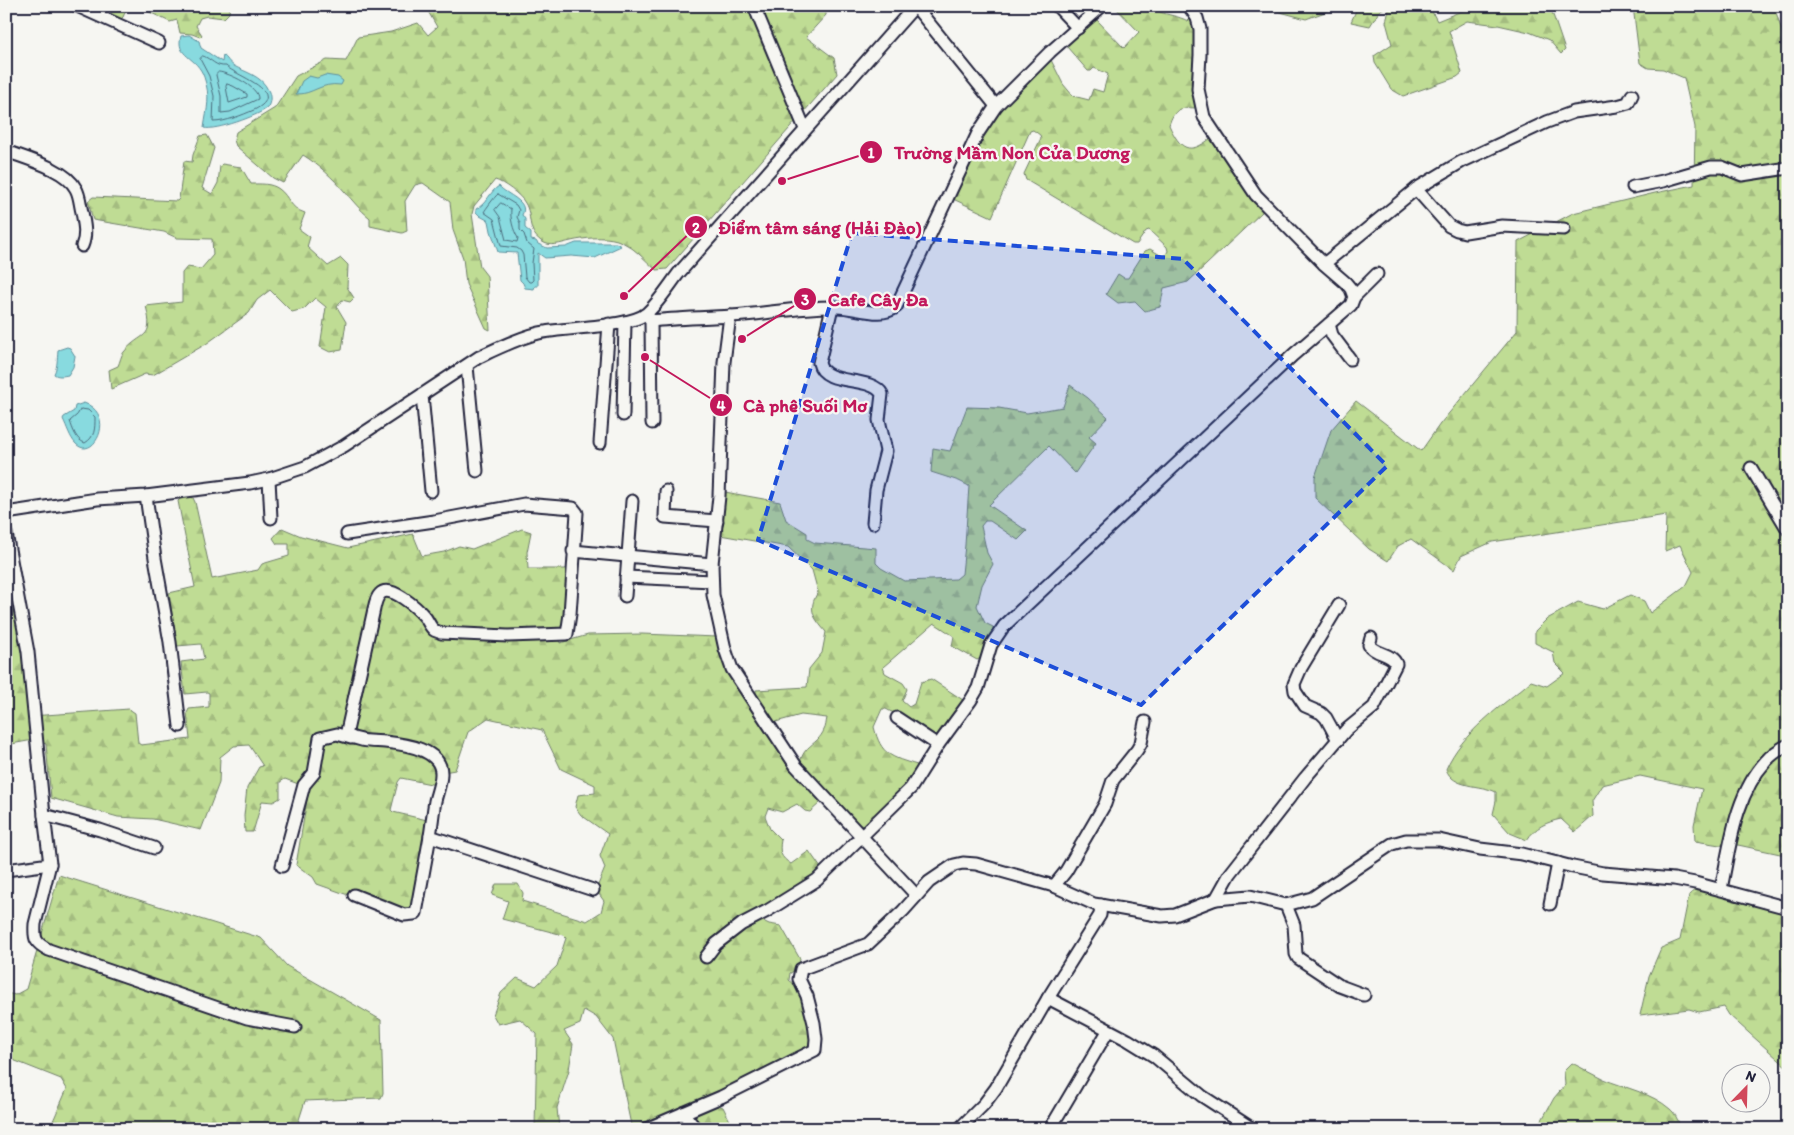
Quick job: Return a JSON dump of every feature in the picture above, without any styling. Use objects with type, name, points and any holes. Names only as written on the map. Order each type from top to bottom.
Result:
[{"type":"street","points":[[77,6],[158,43]]},
{"type":"street","points":[[754,6],[805,129]]},
{"type":"street","points":[[652,423],[649,317],[678,274],[915,6],[996,106]]},
{"type":"street","points":[[1057,6],[1078,28]]},
{"type":"street","points":[[6,513],[97,499],[146,496],[269,480],[305,468],[327,456],[485,354],[521,338],[541,333],[649,317],[730,316],[832,307],[857,308],[885,313],[896,307],[978,133],[996,106],[1050,52],[1102,6]]},
{"type":"street","points":[[1189,6],[1197,18],[1200,29],[1198,89],[1204,117],[1256,196],[1324,264],[1346,283],[1354,297]]},
{"type":"street","points":[[1324,264],[1416,189],[1476,154],[1574,112],[1622,105],[1630,100],[1632,94]]},
{"type":"street","points":[[6,151],[63,174],[72,182],[78,194],[85,229],[86,236],[82,246]]},
{"type":"street","points":[[1633,187],[1663,181],[1711,166],[1722,167],[1742,176],[1788,168]]},
{"type":"street","points":[[1416,189],[1449,226],[1457,230],[1465,232],[1502,226],[1564,229]]},
{"type":"street","points":[[706,957],[716,944],[742,924],[817,880],[911,788],[938,745],[978,688],[991,645],[1004,626],[1223,421],[1351,305],[1354,297],[1378,274]]},
{"type":"street","points":[[832,307],[819,363],[820,367],[830,376],[874,387],[880,390],[882,394],[878,420],[886,451],[876,490],[873,523]]},
{"type":"street","points":[[730,316],[724,362],[722,436],[712,581],[720,630],[732,669],[796,766],[916,895]]},
{"type":"street","points":[[623,415],[625,322]]},
{"type":"street","points":[[600,443],[609,324]]},
{"type":"street","points":[[1329,324],[1332,335],[1350,359]]},
{"type":"street","points":[[467,366],[477,471]]},
{"type":"street","points":[[422,395],[431,491]]},
{"type":"street","points":[[1751,468],[1788,530]]},
{"type":"street","points":[[269,480],[272,518]]},
{"type":"street","points":[[666,491],[664,516],[717,521]]},
{"type":"street","points":[[146,496],[170,642],[180,726]]},
{"type":"street","points":[[625,596],[632,501]]},
{"type":"street","points":[[347,534],[434,521],[524,504],[572,508],[578,517],[567,634],[508,636],[441,633],[432,629],[419,611],[400,596],[388,590],[380,593],[374,609],[349,719],[347,735],[351,738]]},
{"type":"street","points":[[6,533],[28,652],[50,864],[35,924],[34,933],[36,941],[40,946],[247,1018],[295,1027]]},
{"type":"street","points":[[574,551],[712,564]]},
{"type":"street","points":[[626,577],[712,581]]},
{"type":"street","points":[[1338,740],[1326,718],[1302,703],[1294,691],[1294,684],[1301,668],[1339,605]]},
{"type":"street","points":[[1216,899],[1230,874],[1305,778],[1355,722],[1374,707],[1396,664],[1392,658],[1372,649],[1369,645],[1371,638]]},
{"type":"street","points":[[897,718],[938,745]]},
{"type":"street","points":[[1054,886],[1066,871],[1105,804],[1113,780],[1141,743],[1145,722]]},
{"type":"street","points":[[282,866],[304,785],[314,773],[320,738],[337,734],[362,741],[385,742],[414,747],[433,757],[438,762],[441,774],[434,804],[416,913],[404,915],[354,895]]},
{"type":"street","points":[[1721,889],[1735,819],[1751,784],[1767,759],[1788,745]]},
{"type":"street","points":[[44,815],[100,830],[154,848]]},
{"type":"street","points":[[430,836],[594,890]]},
{"type":"street","points":[[646,1129],[729,1093],[815,1050],[814,1023],[807,996],[799,979],[799,972],[804,967],[868,944],[903,911],[928,882],[947,868],[963,862],[1054,886],[1101,905],[1162,916],[1175,915],[1216,899],[1250,896],[1286,905],[1312,898],[1398,841],[1439,840],[1480,849],[1522,854],[1603,873],[1674,879],[1721,889],[1788,908]]},
{"type":"street","points":[[1550,904],[1558,863]]},
{"type":"street","points":[[6,870],[50,864]]},
{"type":"street","points":[[959,1129],[984,1104],[996,1088],[1048,998],[1100,915],[1101,905]]},
{"type":"street","points":[[1286,905],[1294,925],[1296,954],[1298,958],[1325,978],[1364,995]]},
{"type":"street","points":[[1048,998],[1128,1040],[1154,1056],[1202,1096],[1253,1129]]},
{"type":"street","points":[[1050,1129],[1108,1031]]},
{"type":"street","points":[[683,1113],[696,1129]]},
{"type":"highlighted area","points":[[852,233],[1183,259],[1387,466],[1141,705],[758,540]]},
{"type":"green space","points":[[112,6],[128,6],[120,20],[113,19],[111,15]]},
{"type":"green space","points":[[137,6],[230,6],[229,13],[224,18],[207,16],[200,18],[196,26],[202,35],[200,37],[180,33],[177,20],[170,22]]},
{"type":"green space","points":[[425,6],[826,6],[826,15],[806,37],[834,58],[837,74],[667,269],[656,270],[628,245],[617,240],[594,238],[556,244],[544,243],[533,232],[527,208],[520,196],[512,189],[495,180],[474,206],[472,214],[480,267],[487,276],[490,330],[486,328],[466,284],[463,258],[453,230],[450,202],[423,183],[415,185],[405,201],[407,231],[402,233],[370,226],[370,218],[331,177],[303,155],[283,183],[273,178],[236,146],[234,140],[236,132],[275,108],[296,76],[327,60],[346,61],[358,37],[391,32],[418,23],[428,35],[437,27]]},
{"type":"green space","points":[[1114,6],[1161,6],[1160,12],[1188,21],[1193,16],[1196,23],[1196,108],[1178,110],[1173,115],[1169,125],[1177,140],[1186,147],[1197,147],[1211,138],[1215,140],[1263,206],[1262,212],[1188,282],[1164,288],[1160,307],[1145,311],[1135,301],[1118,303],[1106,294],[1118,274],[1128,278],[1145,251],[1150,249],[1165,256],[1168,251],[1167,247],[1149,230],[1146,231],[1137,244],[1133,244],[1026,180],[1024,174],[1041,138],[1033,130],[1030,131],[992,217],[953,199],[952,196],[997,107],[1045,62],[1051,60],[1063,84],[1073,96],[1089,100],[1093,89],[1103,92],[1108,74],[1094,68],[1088,71],[1067,47],[1067,41],[1092,20],[1096,19],[1124,48],[1139,32]]},
{"type":"green space","points":[[1270,6],[1350,6],[1336,8],[1306,19],[1273,10]]},
{"type":"green space","points":[[1358,6],[1389,6],[1380,10],[1370,26],[1351,22]]},
{"type":"green space","points":[[1390,6],[1429,6],[1437,21],[1474,6],[1550,6],[1565,50],[1561,54],[1549,40],[1529,32],[1467,21],[1449,31],[1462,73],[1457,77],[1403,96],[1391,89],[1375,63],[1374,56],[1392,44],[1386,22]]},
{"type":"green space","points":[[1633,6],[1774,6],[1788,50],[1788,847],[1785,855],[1738,845],[1726,846],[1695,841],[1694,825],[1702,789],[1640,776],[1602,785],[1592,801],[1593,816],[1575,832],[1561,819],[1542,826],[1527,840],[1510,833],[1493,814],[1496,792],[1461,783],[1455,780],[1446,769],[1462,743],[1472,732],[1531,681],[1547,686],[1565,673],[1555,663],[1553,652],[1535,643],[1535,631],[1547,619],[1578,602],[1603,609],[1630,595],[1644,601],[1650,613],[1686,586],[1693,572],[1680,545],[1665,551],[1666,515],[1492,542],[1461,556],[1454,570],[1411,539],[1398,546],[1388,561],[1369,549],[1315,498],[1315,477],[1331,430],[1356,401],[1421,451],[1440,424],[1517,331],[1518,242],[1573,213],[1694,185],[1695,127],[1684,78],[1663,69],[1648,68],[1640,63]]},
{"type":"green space","points":[[207,135],[214,148],[202,188],[212,194],[218,183],[220,166],[222,164],[241,167],[251,184],[265,184],[276,187],[283,192],[296,208],[305,213],[299,229],[310,237],[307,247],[328,266],[341,258],[348,265],[347,287],[354,298],[350,302],[342,300],[337,307],[346,322],[342,350],[330,352],[320,347],[326,307],[315,298],[304,309],[292,312],[270,290],[257,300],[249,313],[206,344],[153,375],[145,374],[111,389],[109,370],[118,366],[124,352],[145,334],[147,330],[149,325],[146,306],[182,302],[182,273],[187,267],[201,269],[213,255],[212,239],[177,238],[164,232],[93,220],[88,201],[93,197],[177,201],[179,199],[184,161],[192,162],[200,136]]},
{"type":"green space","points":[[1070,385],[1088,398],[1108,417],[1089,437],[1096,443],[1075,473],[1049,446],[989,505],[1027,531],[1018,540],[990,521],[985,521],[981,526],[987,553],[993,564],[982,585],[977,606],[985,623],[993,627],[994,632],[981,658],[977,660],[952,646],[954,636],[934,623],[883,667],[885,673],[903,683],[907,689],[902,701],[909,707],[914,704],[921,682],[931,679],[963,700],[963,704],[943,733],[935,735],[886,709],[882,709],[874,727],[880,744],[888,754],[917,765],[918,768],[906,788],[868,827],[860,825],[828,795],[800,763],[804,752],[821,735],[827,718],[801,715],[772,723],[756,696],[756,690],[807,687],[809,669],[822,653],[826,632],[813,614],[813,604],[818,592],[812,570],[788,547],[720,535],[725,492],[780,502],[786,520],[807,533],[807,539],[815,543],[876,548],[876,563],[881,568],[904,581],[956,579],[962,574],[969,486],[931,472],[933,448],[950,451],[967,407],[999,408],[1027,413],[1063,407]]},
{"type":"green space","points":[[192,496],[195,502],[212,579],[258,570],[262,564],[289,556],[289,544],[277,544],[273,538],[282,528],[301,536],[348,548],[413,534],[422,556],[444,552],[459,546],[472,549],[522,529],[531,532],[527,552],[528,569],[569,569],[567,620],[559,639],[560,643],[588,635],[642,634],[717,637],[729,674],[773,742],[800,779],[819,797],[820,803],[810,812],[805,811],[797,804],[782,812],[768,808],[765,816],[770,829],[781,840],[780,851],[782,856],[791,864],[809,851],[821,868],[820,873],[761,920],[769,924],[781,926],[800,959],[798,969],[790,973],[789,980],[799,988],[808,1010],[814,1048],[720,1096],[635,1128],[631,1125],[613,1039],[596,1017],[584,1010],[580,1024],[564,1031],[573,1044],[569,1070],[557,1108],[559,1129],[535,1128],[537,1034],[520,1019],[498,1024],[493,1015],[501,993],[517,978],[536,986],[557,966],[566,938],[563,935],[502,919],[508,901],[492,895],[496,884],[518,884],[523,893],[522,901],[587,921],[601,912],[604,901],[596,890],[605,868],[600,856],[608,834],[581,815],[575,807],[578,795],[595,793],[595,785],[561,769],[542,730],[488,718],[468,732],[455,770],[438,773],[436,785],[401,778],[398,782],[391,810],[427,820],[411,914],[355,894],[348,895],[317,884],[313,877],[296,865],[309,788],[285,779],[280,782],[280,798],[273,802],[262,801],[253,832],[245,832],[244,816],[247,788],[259,767],[263,766],[249,745],[234,746],[220,757],[219,783],[201,830],[153,819],[118,817],[51,798],[46,744],[33,740],[6,745],[6,558],[25,653],[31,716],[129,709],[135,713],[138,743],[141,745],[190,739],[187,713],[189,709],[209,707],[209,693],[185,694],[181,662],[204,659],[201,644],[177,646],[169,593],[195,587],[178,501]]},
{"type":"green space","points":[[59,875],[261,938],[287,966],[381,1020],[383,1093],[381,1098],[305,1101],[296,1129],[87,1129],[70,1122],[53,1121],[67,1089],[61,1079],[13,1060],[9,1061],[6,1067],[6,993],[15,995],[26,989]]},
{"type":"green space","points":[[1698,887],[1788,912],[1788,1068],[1729,1015],[1724,1007],[1699,1012],[1689,1009],[1640,1015],[1649,976],[1661,948],[1680,940],[1689,895]]},
{"type":"green space","points":[[1572,1063],[1603,1079],[1663,1103],[1674,1113],[1681,1129],[1537,1129],[1554,1098],[1565,1085],[1564,1071]]},
{"type":"green space","points":[[714,1103],[723,1107],[734,1129],[659,1129]]},
{"type":"water","points":[[189,35],[199,41],[201,48],[222,62],[223,55],[234,66],[262,81],[270,94],[267,108],[236,122],[204,128],[208,102],[206,84],[201,70],[184,53],[180,43],[181,36]]},
{"type":"water","points":[[325,75],[338,77],[343,81],[341,85],[328,85],[307,93],[296,94],[302,81],[309,76],[317,78]]},
{"type":"water","points":[[499,186],[523,206],[522,215],[525,219],[525,228],[531,233],[531,240],[536,241],[538,244],[547,248],[566,247],[576,243],[616,243],[621,246],[595,258],[571,256],[545,258],[538,253],[538,286],[535,286],[534,289],[525,288],[520,280],[517,253],[498,252],[489,221],[476,212],[476,209]]},
{"type":"water","points":[[70,348],[75,356],[73,367],[68,375],[57,376],[54,374],[58,350]]},
{"type":"water","points":[[84,403],[94,409],[99,417],[101,426],[95,442],[89,447],[83,448],[74,442],[63,419],[74,411],[75,406]]},
{"type":"place","name":"Trường Mầm Non Cửa Dương","points":[[782,181]]},
{"type":"place","name":"Điểm tâm sáng (Hải Đào)","points":[[624,296]]},
{"type":"place","name":"Cafe Cây Đa","points":[[742,339]]},
{"type":"place","name":"Cà phê Suối Mơ","points":[[645,357]]}]
